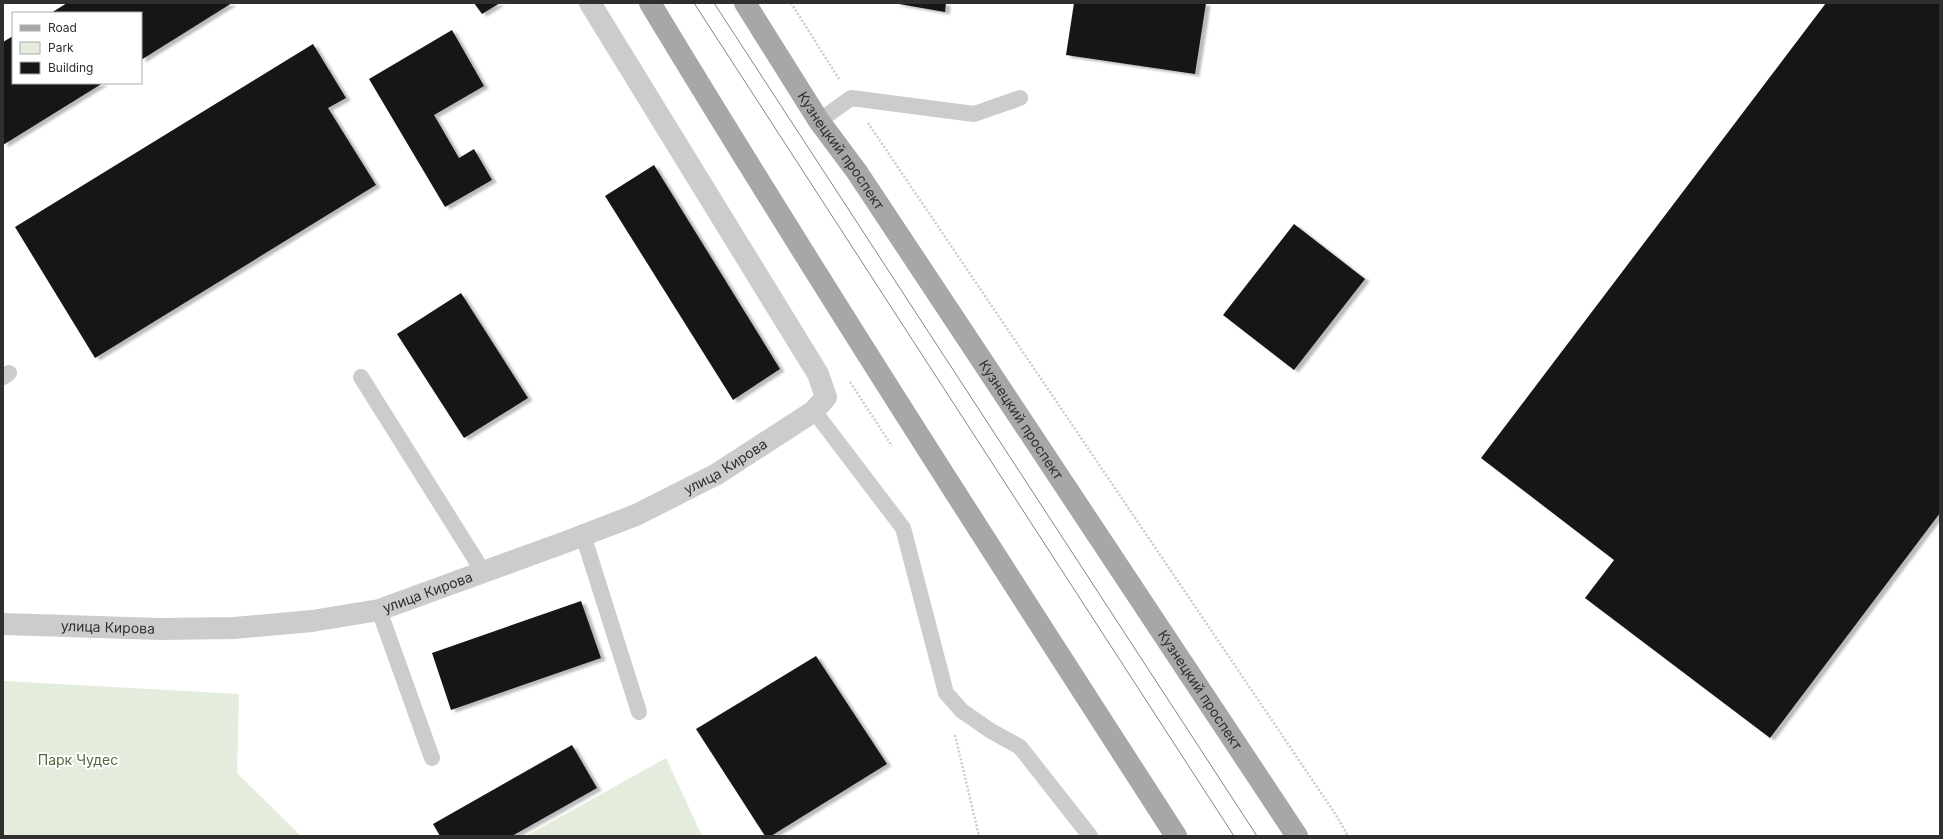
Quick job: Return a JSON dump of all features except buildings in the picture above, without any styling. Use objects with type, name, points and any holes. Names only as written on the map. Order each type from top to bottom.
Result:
[{"type":"main road","points":[[650,3],[759,184],[1176,836]]},
{"type":"main road","name":"Кузнецкий проспект","points":[[745,3],[819,121],[857,172],[1297,836]]},
{"type":"street","points":[[590,3],[818,374],[826,398],[814,412]]},
{"type":"street","name":"улица Кирова","points":[[3,624],[160,629],[234,628],[312,621],[379,610],[484,573],[636,515],[717,474],[814,412]]},
{"type":"lane","points":[[819,121],[851,98],[974,114],[1020,98]]},
{"type":"lane","points":[[361,377],[484,573]]},
{"type":"lane","points":[[814,412],[903,528],[946,693],[962,711],[991,731],[1020,747],[1090,836]]},
{"type":"lane","points":[[583,536],[639,712]]},
{"type":"lane","points":[[379,610],[432,758]]},
{"type":"path","points":[[791,3],[851,98],[1336,815],[1348,836]]},
{"type":"path","points":[[946,693],[979,836]]},
{"type":"green space","name":"Парк Чудес","points":[[3,681],[239,694],[237,773],[301,836],[3,836]]},
{"type":"green space","points":[[666,758],[702,836],[526,836]]},
{"type":"tram line","points":[[694,3],[1234,836]]},
{"type":"tram line","points":[[714,3],[1257,836]]}]
